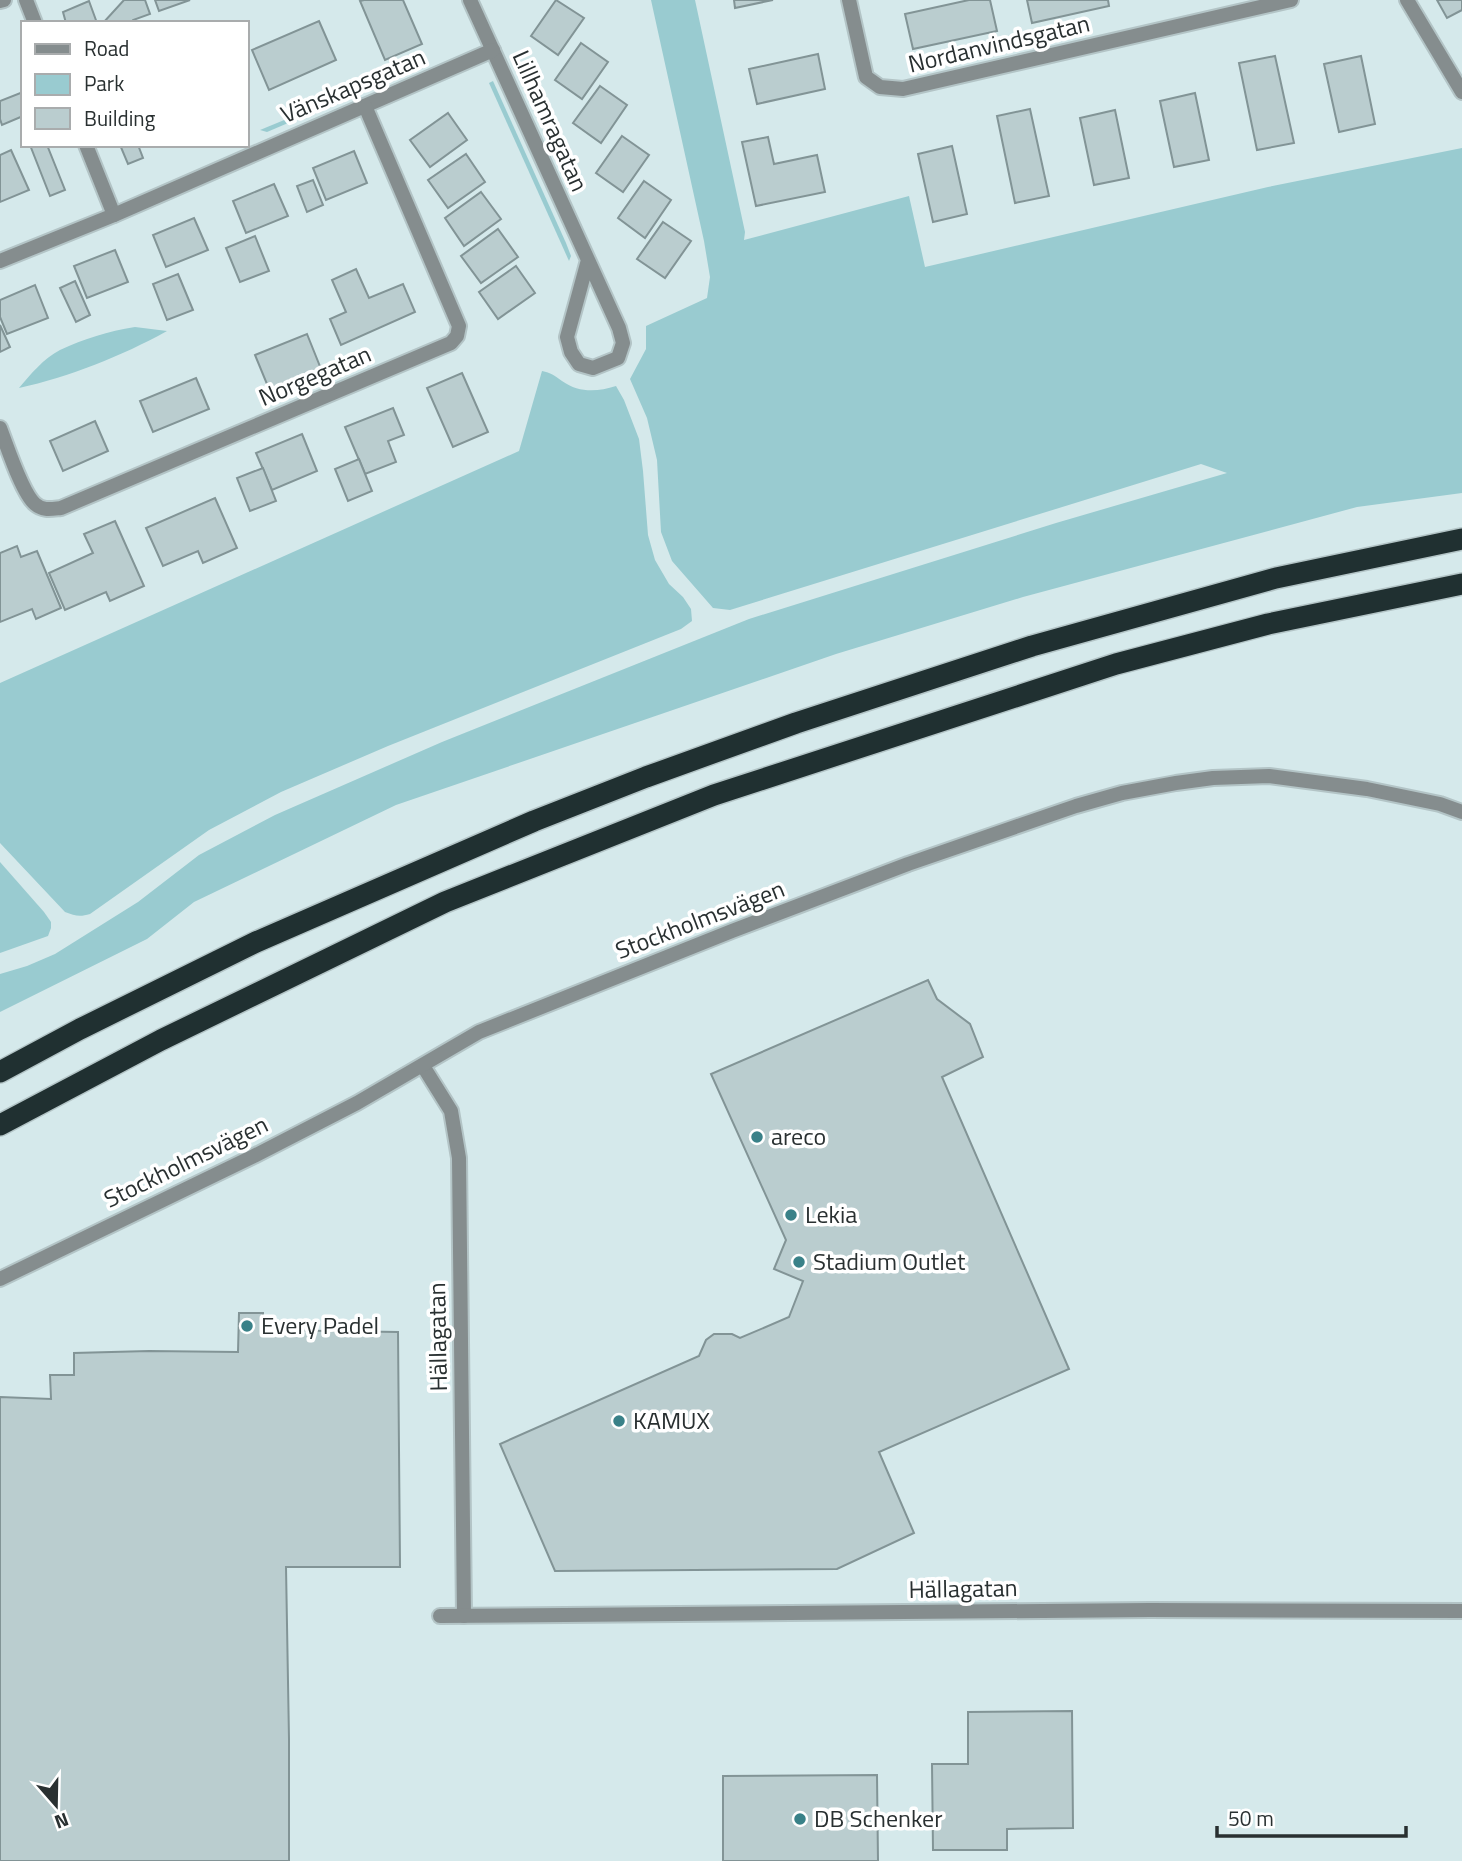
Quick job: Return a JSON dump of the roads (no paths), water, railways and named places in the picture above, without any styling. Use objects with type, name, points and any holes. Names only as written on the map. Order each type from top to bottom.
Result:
[{"type":"highway","points":[[0,1072],[80,1029],[256,942],[522,826],[659,772],[796,723],[1032,646],[1276,578],[1462,539]]},
{"type":"highway","points":[[0,1125],[161,1040],[445,902],[714,795],[1115,664],[1268,624],[1462,584]]},
{"type":"street","points":[[26,0],[34,21]]},
{"type":"street","name":"Lillhamragatan","points":[[470,0],[619,328],[622,343],[618,358],[593,368],[579,364],[570,352],[568,337],[588,260]]},
{"type":"street","name":"Nordanvindsgatan","points":[[849,0],[866,77],[880,87],[903,89],[1291,0]]},
{"type":"street","points":[[1407,0],[1462,92]]},
{"type":"street","name":"Vänskapsgatan","points":[[0,261],[114,215],[493,50]]},
{"type":"street","name":"Norgegatan","points":[[0,428],[25,489],[34,503],[47,510],[61,508],[451,342],[457,336],[459,326],[365,106]]},
{"type":"street","points":[[87,147],[114,215]]},
{"type":"street","name":"Stockholmsvägen","points":[[0,1279],[357,1103],[479,1032],[908,864],[1076,806],[1176,782],[1269,776],[1367,789],[1440,804],[1462,812]]},
{"type":"street","name":"Hällagatan","points":[[423,1066],[451,1111],[459,1158],[464,1616]]},
{"type":"street","name":"Hällagatan","points":[[440,1616],[1137,1610],[1462,1611]]},
{"type":"place","name":"areco","points":[[757,1137]]},
{"type":"place","name":"Lekia","points":[[791,1215]]},
{"type":"place","name":"Stadium Outlet","points":[[799,1262]]},
{"type":"place","name":"Every Padel","points":[[247,1326]]},
{"type":"place","name":"KAMUX","points":[[619,1421]]},
{"type":"place","name":"DB Schenker","points":[[800,1819]]}]
